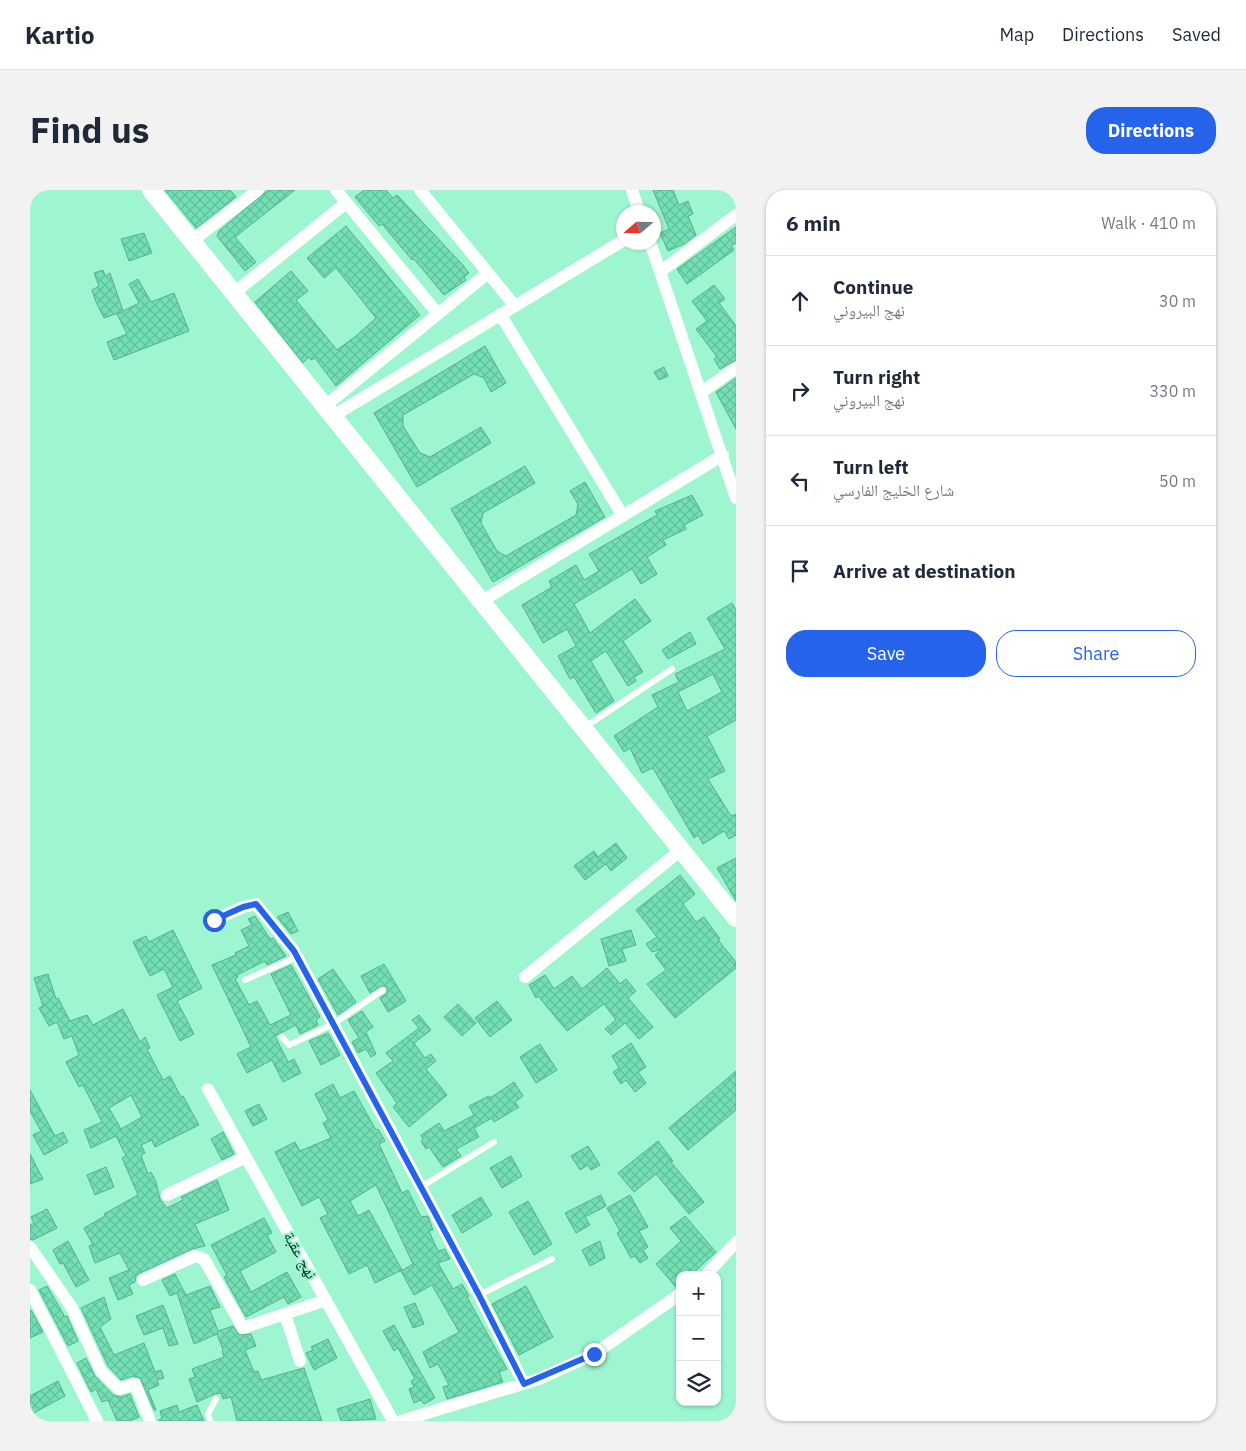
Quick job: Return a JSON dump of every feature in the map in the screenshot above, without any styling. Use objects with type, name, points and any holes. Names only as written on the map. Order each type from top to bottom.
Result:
[{"type":"street","points":[[151,190],[736,918]]},
{"type":"street","points":[[192,241],[258,190]]},
{"type":"street","points":[[420,190],[515,306]]},
{"type":"street","points":[[632,190],[637,205]]},
{"type":"street","points":[[234,293],[341,194],[438,314]]},
{"type":"street","points":[[660,272],[736,215]]},
{"type":"street","points":[[329,411],[515,306],[616,245]]},
{"type":"street","points":[[653,250],[702,392],[736,498]]},
{"type":"street","points":[[329,411],[438,314],[488,273]]},
{"type":"street","points":[[500,314],[623,516]]},
{"type":"street","points":[[702,392],[736,368]]},
{"type":"street","points":[[482,601],[723,455]]},
{"type":"street","points":[[525,978],[681,850]]},
{"type":"street","points":[[214,920],[243,907],[256,904],[297,957],[479,1295],[524,1384]]},
{"type":"street","name":"نهج عقبة","points":[[208,1089],[393,1421]]},
{"type":"street","points":[[167,1195],[246,1157]]},
{"type":"street","points":[[710,1271],[736,1242]]},
{"type":"street","points":[[30,1247],[72,1308],[101,1371],[119,1388],[135,1384],[150,1421]]},
{"type":"street","points":[[143,1280],[194,1256],[204,1260],[243,1328],[326,1300]]},
{"type":"street","points":[[30,1290],[97,1421]]},
{"type":"street","points":[[401,1421],[524,1384],[594,1354],[676,1297]]},
{"type":"street","points":[[284,1314],[300,1361]]},
{"type":"lane","points":[[584,728],[672,670]]},
{"type":"lane","points":[[245,980],[297,957]]},
{"type":"lane","points":[[282,1037],[289,1045],[333,1024],[383,990]]},
{"type":"lane","points":[[421,1187],[494,1142]]},
{"type":"lane","points":[[479,1295],[552,1259]]},
{"type":"lane","points":[[210,1421],[208,1414],[216,1399]]},
{"type":"building","points":[[165,190],[230,190],[236,197],[196,228]]},
{"type":"building","points":[[268,190],[295,190],[235,237],[256,262],[245,271],[217,236],[219,231]]},
{"type":"building","points":[[364,190],[386,190],[393,198],[397,195],[462,264],[469,273],[464,277],[466,280],[444,295],[414,259],[412,260],[382,224],[379,226],[355,197]]},
{"type":"building","points":[[653,190],[673,190],[679,205],[688,201],[693,214],[688,216],[696,235],[684,244],[668,251],[661,233],[669,229],[661,205],[659,205]]},
{"type":"building","points":[[346,226],[420,315],[336,386],[315,358],[311,360],[309,357],[303,363],[255,302],[291,271],[308,291],[296,300],[337,350],[356,336],[376,318],[336,268],[324,278],[307,258]]},
{"type":"building","points":[[736,227],[736,243],[731,246],[734,250],[687,284],[677,269]]},
{"type":"building","points":[[144,233],[152,253],[129,261],[121,239]]},
{"type":"building","points":[[103,270],[105,276],[110,273],[123,311],[139,303],[129,284],[138,279],[151,302],[174,293],[189,331],[114,360],[107,342],[127,334],[117,314],[121,312],[104,318],[96,302],[92,290],[99,286],[94,273]]},
{"type":"building","points":[[714,285],[725,299],[719,303],[736,326],[736,360],[720,369],[714,359],[717,357],[696,329],[707,321],[692,301]]},
{"type":"building","points":[[485,346],[506,383],[491,392],[484,378],[474,374],[403,415],[403,426],[420,453],[430,457],[481,427],[491,443],[417,487],[374,413]]},
{"type":"building","points":[[664,367],[668,376],[659,380],[654,372]]},
{"type":"building","points":[[736,378],[736,429],[716,392]]},
{"type":"building","points":[[525,466],[535,483],[483,513],[481,523],[497,551],[506,556],[576,515],[578,504],[570,491],[585,482],[605,517],[493,582],[451,509]]},
{"type":"building","points":[[692,495],[703,515],[684,525],[686,529],[663,540],[666,545],[647,557],[657,574],[641,584],[632,569],[574,604],[590,633],[635,599],[651,621],[623,641],[643,672],[634,677],[636,681],[628,686],[606,651],[591,661],[614,701],[596,713],[574,677],[570,679],[558,656],[576,646],[567,629],[543,643],[522,605],[552,587],[549,581],[576,565],[584,580],[599,571],[589,554],[657,515],[655,511]]},
{"type":"building","points":[[732,603],[736,610],[736,720],[707,736],[725,771],[708,779],[731,816],[736,814],[736,835],[729,839],[724,831],[703,844],[698,835],[694,838],[653,768],[642,773],[630,748],[624,752],[614,736],[658,707],[652,695],[679,682],[675,674],[725,649],[707,618]],"holes":[[[713,674],[722,692],[687,711],[678,692]]]},
{"type":"building","points":[[690,632],[696,644],[668,659],[662,650]]},
{"type":"building","points":[[616,843],[627,858],[611,871],[606,864],[585,880],[574,866],[594,851],[598,857]]},
{"type":"building","points":[[736,858],[736,901],[717,868]]},
{"type":"building","points":[[680,875],[695,894],[683,904],[696,922],[704,917],[720,939],[718,940],[736,962],[736,968],[675,1018],[647,984],[666,970],[655,955],[662,949],[652,952],[646,944],[657,937],[636,910]]},
{"type":"building","points":[[288,912],[298,931],[291,934],[277,917]]},
{"type":"building","points":[[255,916],[270,939],[273,938],[286,956],[267,965],[265,961],[237,975],[238,977],[235,979],[249,1005],[257,1001],[270,1025],[291,1015],[271,974],[291,965],[320,1017],[316,1020],[318,1025],[300,1034],[296,1025],[275,1036],[288,1062],[294,1059],[301,1073],[283,1082],[272,1060],[247,1073],[237,1054],[251,1047],[212,965],[236,955],[235,953],[249,946],[241,930],[252,925],[248,919]]},
{"type":"building","points":[[173,930],[202,988],[177,1001],[194,1034],[180,1041],[157,995],[173,987],[164,969],[150,976],[133,942],[146,936],[149,942]]},
{"type":"building","points":[[631,930],[636,945],[622,949],[626,961],[609,966],[601,939]]},
{"type":"building","points":[[384,964],[406,1001],[388,1012],[380,998],[387,993],[387,987],[381,986],[370,993],[361,976]]},
{"type":"building","points":[[607,968],[620,984],[626,979],[636,991],[628,998],[653,1027],[639,1039],[625,1023],[611,1035],[605,1029],[616,1020],[604,1004],[567,1031],[538,996],[536,998],[529,985],[545,975],[554,989],[572,976],[582,989]]},
{"type":"building","points":[[333,969],[356,1002],[338,1015],[318,979]]},
{"type":"building","points":[[48,974],[56,999],[58,998],[70,1021],[87,1015],[93,1025],[123,1009],[140,1042],[145,1037],[150,1048],[147,1049],[163,1080],[170,1076],[199,1125],[155,1147],[152,1140],[141,1145],[145,1153],[141,1155],[148,1174],[151,1172],[156,1182],[160,1199],[167,1208],[183,1200],[181,1197],[217,1180],[229,1210],[195,1224],[205,1246],[192,1249],[140,1273],[136,1276],[135,1282],[129,1285],[133,1294],[118,1300],[109,1278],[129,1270],[120,1253],[95,1263],[89,1246],[93,1245],[84,1228],[105,1216],[104,1214],[138,1195],[122,1158],[126,1156],[116,1136],[91,1148],[84,1130],[102,1122],[83,1085],[79,1087],[66,1062],[79,1055],[72,1036],[64,1039],[57,1022],[49,1026],[39,1008],[43,1006],[34,978]],"holes":[[[131,1095],[142,1117],[121,1129],[109,1108]]]},
{"type":"building","points":[[497,1001],[512,1020],[490,1037],[475,1018]]},
{"type":"building","points":[[458,1004],[476,1023],[462,1036],[444,1017]]},
{"type":"building","points":[[362,1011],[373,1027],[366,1032],[376,1054],[371,1057],[366,1049],[358,1053],[352,1042],[359,1038],[348,1020]]},
{"type":"building","points":[[419,1015],[431,1030],[414,1043],[425,1058],[431,1054],[436,1061],[426,1069],[447,1095],[409,1127],[393,1107],[397,1103],[376,1073],[393,1061],[386,1053],[419,1028],[412,1020]]},
{"type":"building","points":[[328,1033],[340,1055],[321,1065],[309,1041]]},
{"type":"building","points":[[631,1043],[646,1067],[638,1072],[646,1083],[635,1092],[626,1080],[621,1084],[613,1072],[619,1068],[612,1056]]},
{"type":"building","points":[[540,1044],[557,1070],[536,1083],[520,1057]]},
{"type":"building","points":[[736,1071],[736,1110],[688,1150],[669,1128]]},
{"type":"building","points":[[514,1082],[523,1096],[515,1102],[519,1107],[494,1122],[492,1118],[474,1128],[479,1137],[456,1149],[461,1156],[443,1167],[429,1147],[426,1149],[421,1141],[423,1139],[421,1135],[439,1123],[444,1131],[474,1115],[469,1106],[489,1096],[490,1098]]},
{"type":"building","points":[[333,1084],[340,1098],[354,1091],[376,1130],[378,1129],[385,1141],[379,1144],[402,1193],[408,1190],[421,1217],[428,1216],[433,1230],[429,1231],[438,1251],[445,1249],[450,1259],[438,1263],[453,1289],[462,1284],[469,1296],[467,1297],[507,1369],[499,1372],[503,1382],[447,1399],[443,1387],[449,1385],[438,1364],[430,1368],[423,1352],[459,1332],[432,1285],[414,1295],[401,1271],[413,1264],[376,1185],[350,1201],[358,1216],[369,1210],[402,1270],[375,1283],[367,1265],[349,1274],[320,1218],[328,1214],[319,1197],[302,1206],[275,1152],[295,1142],[300,1151],[331,1138],[323,1123],[328,1120],[315,1094]]},
{"type":"building","points":[[30,1090],[55,1136],[63,1132],[68,1142],[44,1155],[33,1135],[41,1131],[30,1111]]},
{"type":"building","points":[[259,1104],[267,1119],[253,1126],[245,1111]]},
{"type":"building","points":[[223,1132],[234,1154],[222,1160],[211,1139]]},
{"type":"building","points":[[658,1141],[673,1161],[671,1162],[704,1202],[689,1214],[656,1174],[634,1192],[618,1173]]},
{"type":"building","points":[[588,1146],[600,1165],[591,1170],[588,1165],[580,1170],[571,1156]]},
{"type":"building","points":[[30,1154],[43,1179],[30,1184]]},
{"type":"building","points":[[511,1156],[522,1176],[502,1188],[490,1168]]},
{"type":"building","points":[[106,1167],[114,1187],[95,1195],[87,1175]]},
{"type":"building","points":[[601,1195],[606,1206],[585,1217],[590,1225],[576,1233],[565,1213]]},
{"type":"building","points":[[630,1195],[648,1227],[639,1231],[648,1247],[643,1250],[648,1258],[640,1263],[635,1256],[631,1258],[617,1233],[620,1231],[607,1208]]},
{"type":"building","points":[[481,1197],[492,1215],[462,1233],[452,1215]]},
{"type":"building","points":[[528,1201],[552,1244],[534,1255],[509,1212]]},
{"type":"building","points":[[47,1209],[57,1228],[33,1240],[30,1239],[30,1225],[34,1223],[31,1217]]},
{"type":"building","points":[[685,1216],[716,1252],[695,1271],[676,1271],[676,1287],[656,1264],[681,1241],[670,1228]]},
{"type":"building","points":[[264,1218],[272,1233],[267,1235],[276,1252],[240,1271],[251,1292],[287,1272],[301,1297],[288,1304],[284,1297],[246,1317],[224,1277],[227,1275],[211,1245]]},
{"type":"building","points":[[68,1241],[89,1280],[76,1287],[63,1263],[60,1264],[53,1250]]},
{"type":"building","points":[[600,1241],[605,1258],[590,1266],[582,1250]]},
{"type":"building","points":[[175,1274],[186,1295],[210,1286],[220,1307],[210,1310],[218,1331],[233,1326],[239,1335],[251,1334],[256,1346],[245,1350],[254,1372],[258,1371],[261,1380],[304,1368],[322,1421],[237,1421],[231,1397],[223,1399],[221,1393],[197,1402],[189,1379],[195,1377],[192,1369],[224,1357],[223,1350],[217,1334],[194,1344],[177,1293],[170,1296],[162,1280]]},
{"type":"building","points":[[47,1286],[65,1317],[67,1316],[78,1341],[68,1346],[39,1290]]},
{"type":"building","points":[[526,1286],[553,1337],[519,1355],[492,1304]]},
{"type":"building","points":[[104,1297],[111,1319],[100,1327],[114,1355],[144,1343],[155,1372],[161,1370],[164,1378],[157,1380],[159,1385],[148,1390],[156,1410],[154,1410],[140,1378],[133,1376],[121,1380],[108,1366],[81,1308]]},
{"type":"building","points":[[415,1303],[424,1324],[413,1328],[404,1307]]},
{"type":"building","points":[[163,1305],[178,1344],[169,1346],[163,1328],[144,1335],[136,1316]]},
{"type":"building","points":[[30,1311],[43,1332],[30,1338]]},
{"type":"building","points":[[394,1325],[435,1398],[424,1404],[421,1400],[414,1403],[409,1389],[414,1387],[411,1381],[415,1379],[398,1348],[394,1351],[383,1331]]},
{"type":"building","points":[[328,1339],[337,1358],[314,1370],[306,1353],[313,1350],[311,1347]]},
{"type":"building","points":[[86,1358],[95,1376],[113,1395],[121,1397],[130,1394],[139,1417],[130,1421],[117,1421],[108,1400],[102,1402],[96,1389],[91,1392],[77,1363]]},
{"type":"building","points":[[58,1381],[65,1396],[30,1415],[30,1396]]},
{"type":"building","points":[[370,1399],[376,1419],[341,1421],[337,1409]]},
{"type":"building","points":[[177,1405],[179,1412],[197,1405],[204,1421],[158,1421],[162,1418],[160,1411]]},
{"type":"route","points":[[214,920],[243,907],[256,904],[294,951],[479,1295],[524,1384],[594,1354]]}]
